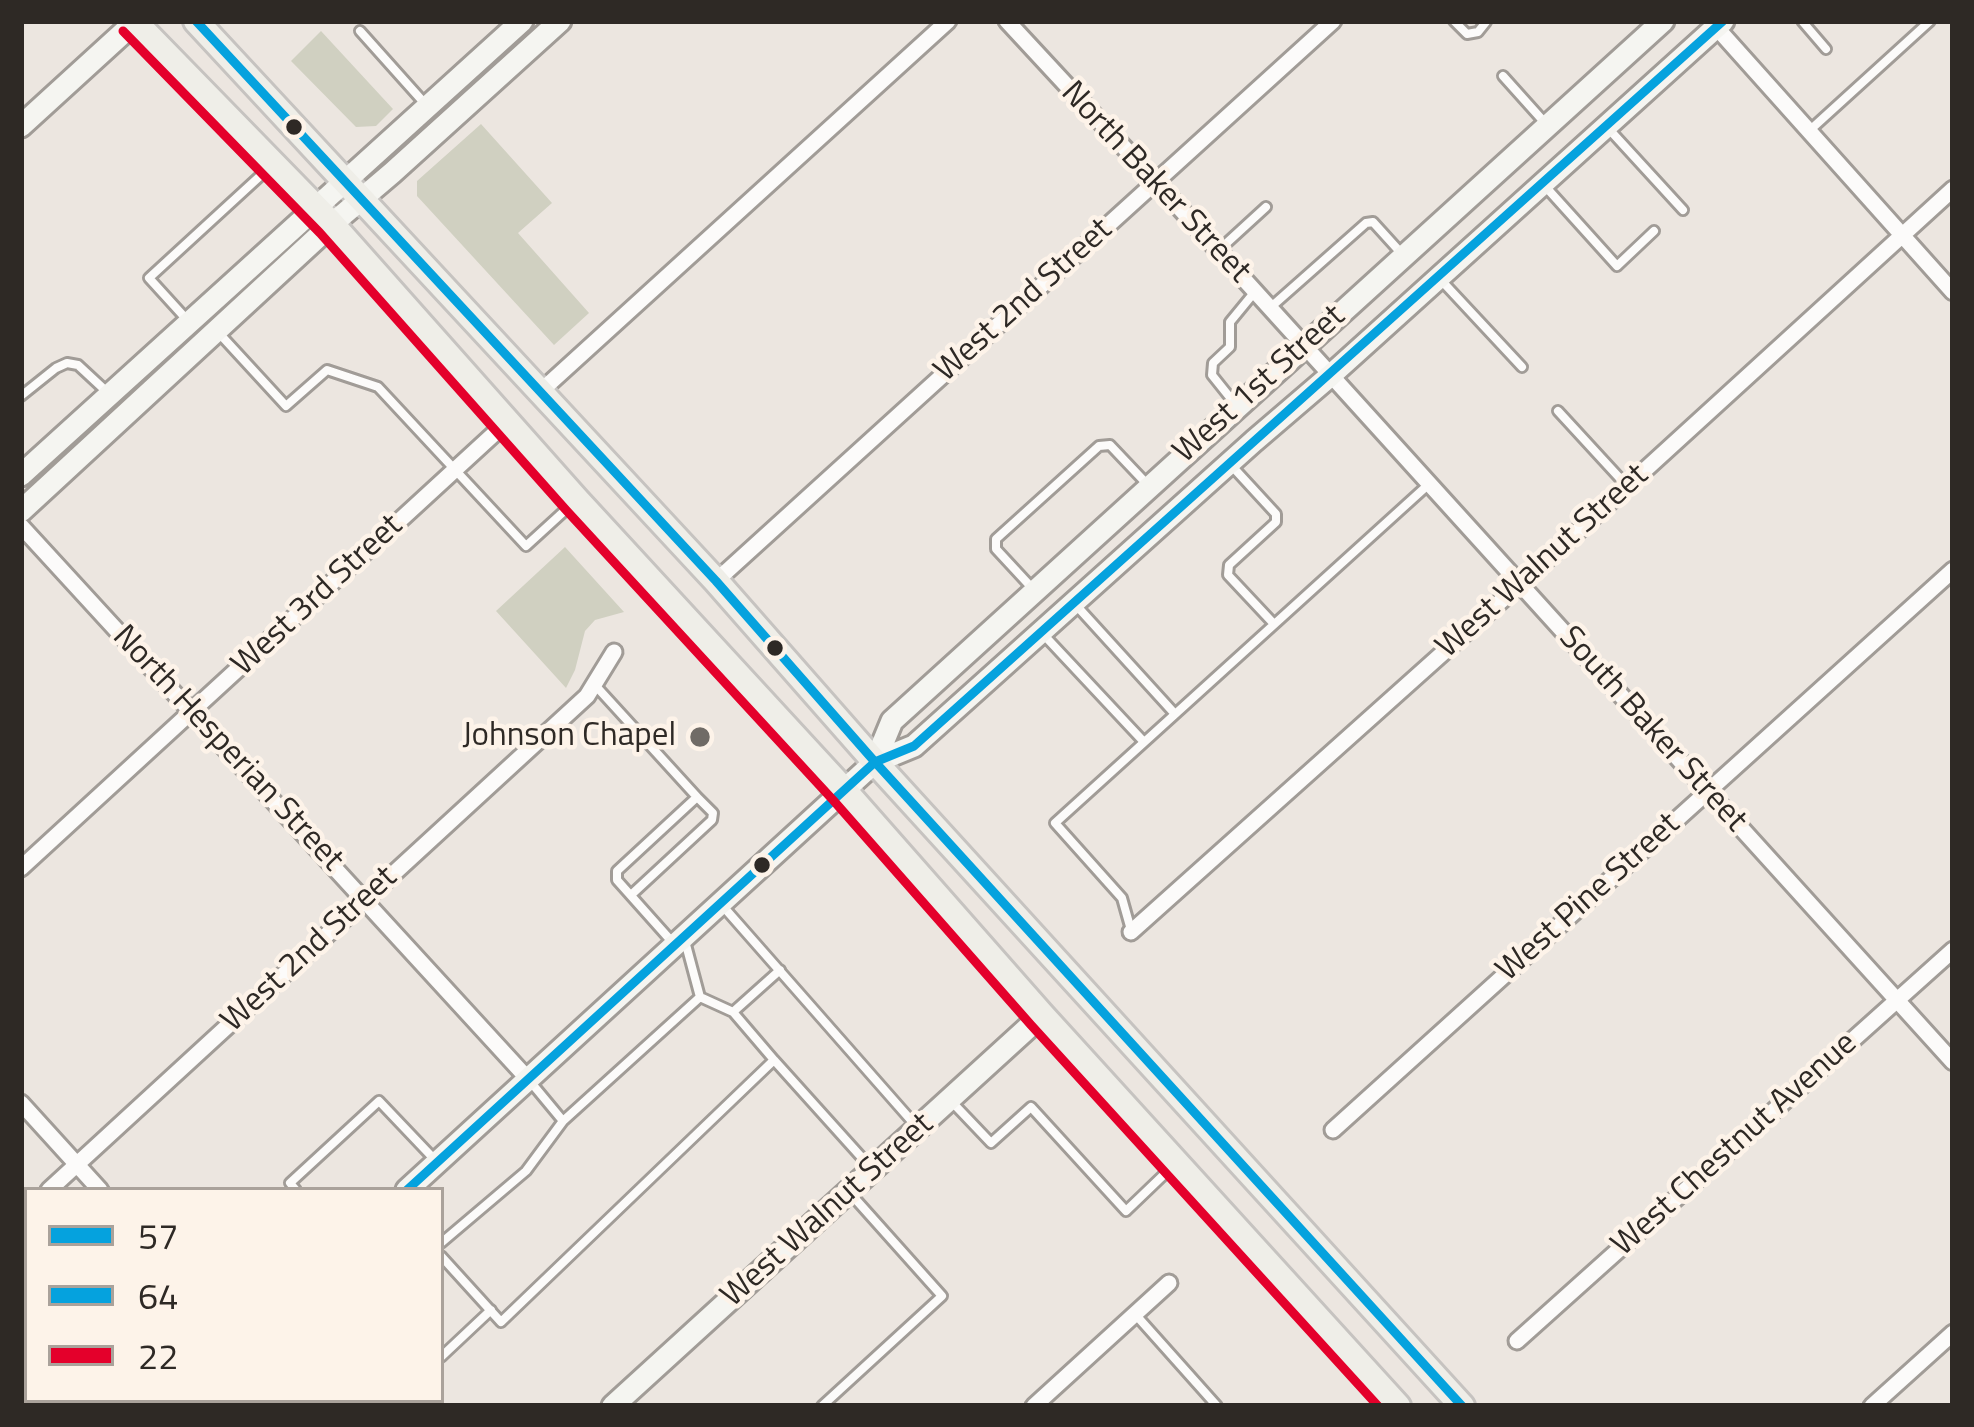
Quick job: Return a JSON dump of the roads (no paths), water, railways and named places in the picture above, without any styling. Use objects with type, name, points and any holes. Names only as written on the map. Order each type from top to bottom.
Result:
[{"type":"main road","points":[[21,127],[135,21],[324,216],[1398,1406]]},
{"type":"main road","points":[[196,21],[716,581],[1462,1406]]},
{"type":"main road","points":[[355,190],[428,107],[521,21]]},
{"type":"main road","points":[[21,475],[190,324],[560,21]]},
{"type":"main road","name":"West 1st Street","points":[[410,1187],[875,762],[914,746],[1719,24]]},
{"type":"main road","name":"West 1st Street","points":[[875,762],[892,721],[1651,25]]},
{"type":"main road","points":[[21,511],[216,330],[324,216]]},
{"type":"main road","name":"West Walnut Street","points":[[613,1406],[1042,1016]]},
{"type":"street","points":[[541,391],[948,21]]},
{"type":"street","name":"North Baker Street","points":[[1006,21],[1304,345]]},
{"type":"street","name":"West 2nd Street","points":[[716,581],[1333,21]]},
{"type":"street","points":[[1719,24],[1953,292]]},
{"type":"street","name":"West Walnut Street","points":[[1131,932],[1953,189]]},
{"type":"street","name":"South Baker Street","points":[[1304,345],[1953,1062]]},
{"type":"street","name":"West 3rd Street","points":[[21,868],[508,421]]},
{"type":"street","name":"North Hesperian Street","points":[[21,526],[528,1079]]},
{"type":"street","name":"West Pine Street","points":[[1333,1130],[1953,570]]},
{"type":"street","name":"West 2nd Street","points":[[52,1187],[587,696],[614,652]]},
{"type":"street","name":"West Chestnut Avenue","points":[[1517,1341],[1953,950]]},
{"type":"street","points":[[21,1103],[97,1187]]},
{"type":"street","points":[[1034,1406],[1169,1283]]},
{"type":"street","points":[[1872,1406],[1953,1333]]},
{"type":"lane","points":[[1454,21],[1467,34],[1478,32],[1486,22]]},
{"type":"lane","points":[[1802,21],[1826,49]]},
{"type":"lane","points":[[1808,131],[1930,21]]},
{"type":"lane","points":[[360,31],[428,107]]},
{"type":"lane","points":[[1503,76],[1547,125]]},
{"type":"lane","points":[[1606,126],[1683,210]]},
{"type":"lane","points":[[190,324],[149,278],[274,163]]},
{"type":"lane","points":[[1543,184],[1617,266],[1654,231]]},
{"type":"lane","points":[[1218,251],[1266,207]]},
{"type":"lane","points":[[1270,308],[1366,223],[1373,222],[1403,255]]},
{"type":"lane","points":[[1439,278],[1522,367]]},
{"type":"lane","points":[[1237,406],[1212,375],[1213,363],[1230,346],[1230,322],[1255,292]]},
{"type":"lane","points":[[216,330],[286,406],[327,370],[372,383],[526,546],[577,500]]},
{"type":"lane","points":[[21,396],[67,363],[78,365],[109,394]]},
{"type":"lane","points":[[1558,411],[1627,486]]},
{"type":"lane","points":[[1034,590],[996,549],[996,539],[1099,446],[1110,445],[1149,486]]},
{"type":"lane","points":[[1229,463],[1276,514],[1276,522],[1228,566],[1228,575],[1274,624]]},
{"type":"lane","points":[[1131,932],[1122,898],[1055,823],[1429,484]]},
{"type":"lane","points":[[1073,603],[1175,714]]},
{"type":"lane","points":[[1041,632],[1144,742]]},
{"type":"lane","points":[[594,684],[713,813],[712,820],[631,895]]},
{"type":"lane","points":[[697,797],[617,871],[617,880],[679,941],[700,998],[733,1012],[873,1170]]},
{"type":"lane","points":[[720,903],[919,1129]]},
{"type":"lane","points":[[733,1012],[780,970]]},
{"type":"lane","points":[[444,1240],[526,1171],[563,1120],[700,998]]},
{"type":"lane","points":[[444,1259],[501,1322],[774,1060]]},
{"type":"lane","points":[[528,1079],[563,1120]]},
{"type":"lane","points":[[950,1100],[991,1143],[1031,1107],[1126,1211],[1178,1162]]},
{"type":"lane","points":[[293,1187],[290,1183],[379,1101],[437,1162]]},
{"type":"lane","points":[[822,1406],[942,1296],[849,1192]]},
{"type":"lane","points":[[444,1354],[490,1310]]},
{"type":"lane","points":[[1135,1314],[1217,1406]]},
{"type":"place","name":"Johnson Chapel","points":[[700,737]]}]
